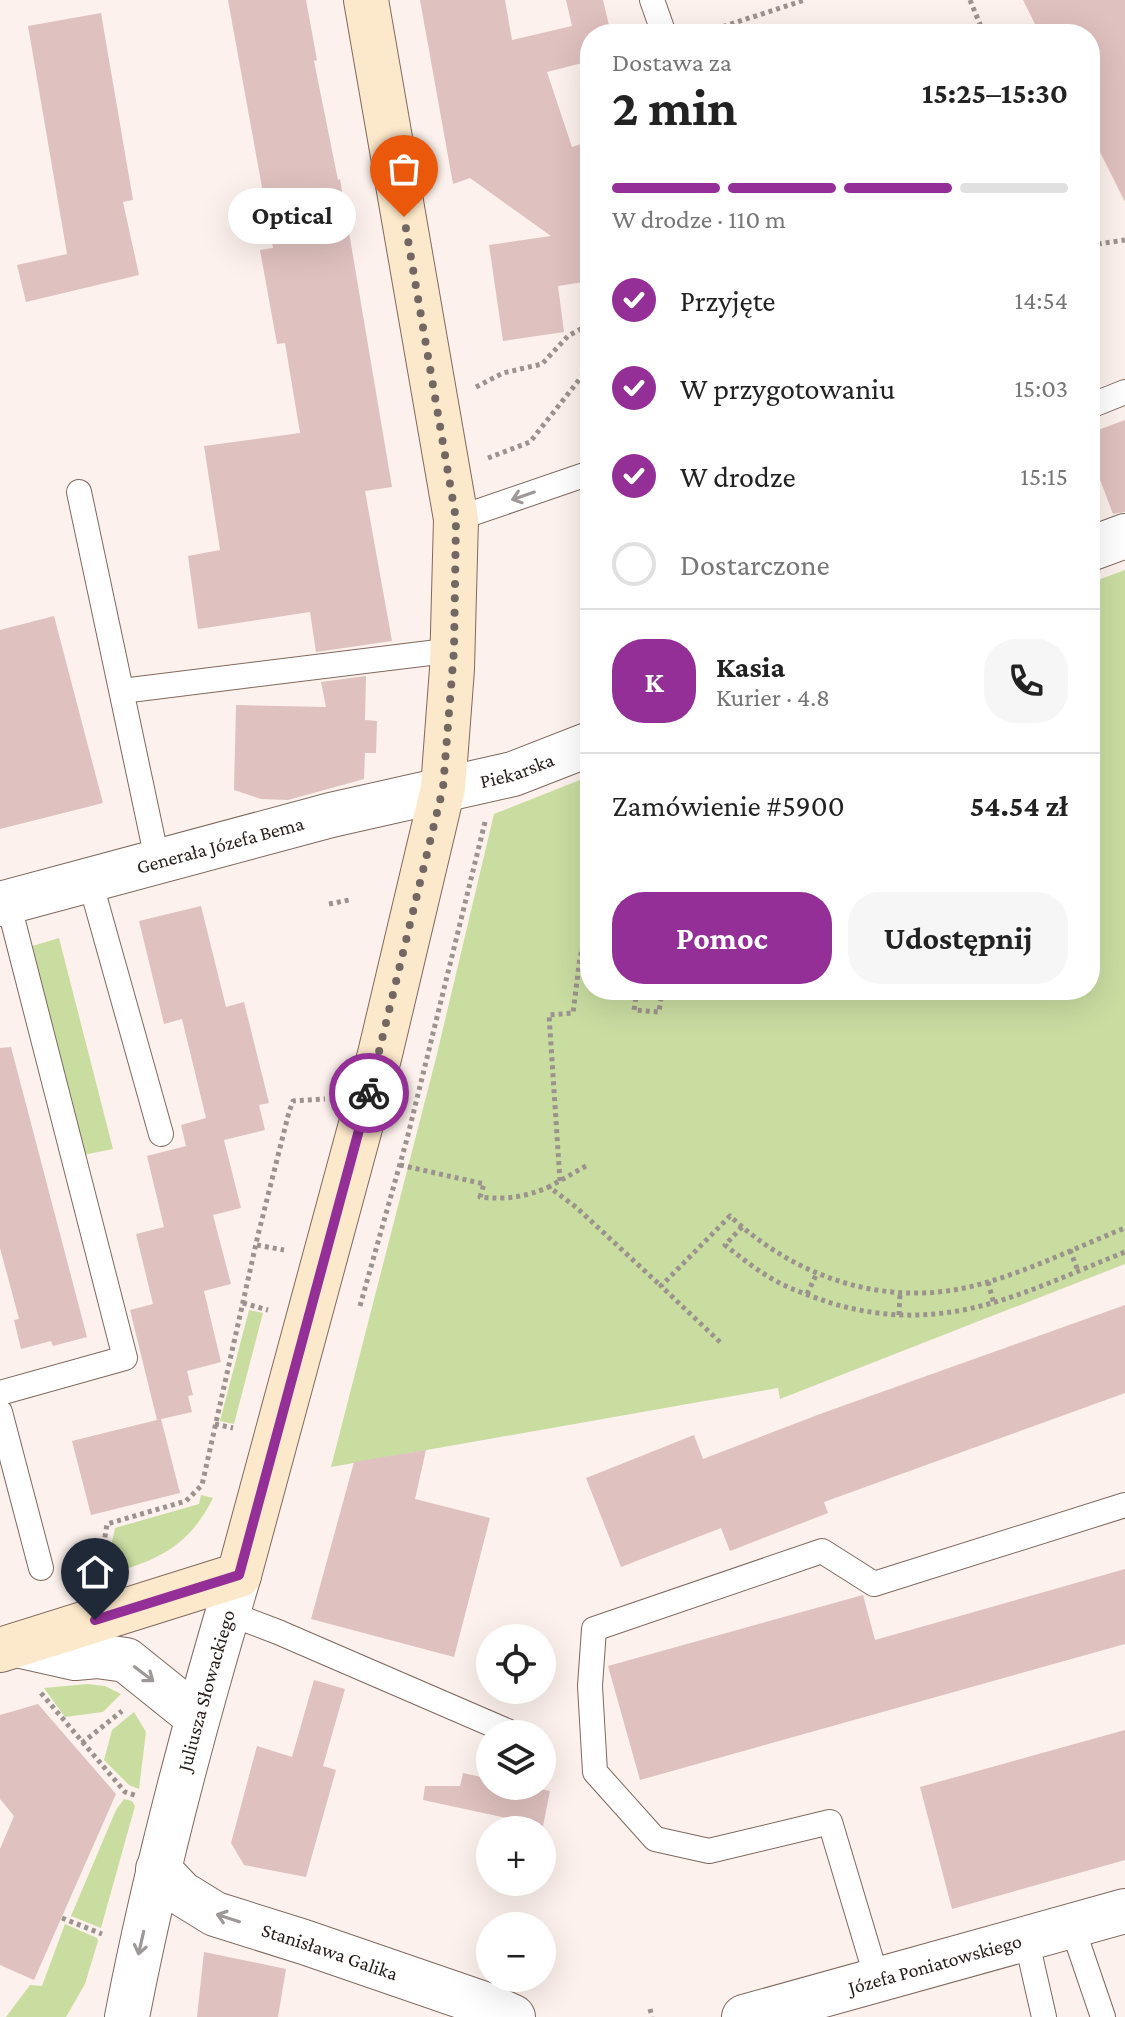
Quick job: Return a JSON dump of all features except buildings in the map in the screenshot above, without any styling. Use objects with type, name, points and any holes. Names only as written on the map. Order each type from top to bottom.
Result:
[{"type":"main road","name":"Juliusza Słowackiego","points":[[234,1594],[380,1054],[443,788],[454,650],[456,519],[366,0]]},
{"type":"main road","points":[[8,1647],[234,1594]]},
{"type":"street","points":[[1100,545],[1125,536]]},
{"type":"street","name":"Piekarska","points":[[443,788],[513,774],[580,748]]},
{"type":"street","name":"Generała Józefa Bema","points":[[4,903],[443,788]]},
{"type":"street","name":"Juliusza Słowackiego","points":[[127,2017],[158,1869],[197,1717],[234,1594]]},
{"type":"street","points":[[8,1647],[75,1658],[97,1656],[126,1660],[197,1717]]},
{"type":"street","name":"Stanisława Galika","points":[[158,1869],[181,1893],[215,1914],[318,1946],[513,2017]]},
{"type":"street","name":"Józefa Poniatowskiego","points":[[744,2017],[1125,1911]]},
{"type":"lane","points":[[652,0],[660,24]]},
{"type":"lane","points":[[1100,402],[1125,392]]},
{"type":"lane","points":[[456,519],[580,476]]},
{"type":"lane","points":[[79,492],[158,864]]},
{"type":"lane","points":[[122,691],[454,650]]},
{"type":"lane","points":[[90,881],[161,1134]]},
{"type":"lane","points":[[0,1393],[125,1358],[4,903]]},
{"type":"lane","points":[[0,1412],[41,1568]]},
{"type":"lane","points":[[877,1979],[830,1822],[709,1851],[655,1839],[595,1772],[590,1686],[594,1629],[822,1551],[874,1584],[1125,1505]]},
{"type":"lane","points":[[234,1594],[278,1632],[482,1720]]},
{"type":"lane","points":[[1072,1926],[1103,2017]]},
{"type":"lane","points":[[1026,1938],[1044,2017]]},
{"type":"path","points":[[731,24],[805,0]]},
{"type":"path","points":[[970,0],[980,24]]},
{"type":"path","points":[[1100,244],[1125,240]]},
{"type":"path","points":[[475,388],[503,373],[542,364],[568,336],[580,329]]},
{"type":"path","points":[[487,458],[530,442],[580,379]]},
{"type":"path","points":[[360,1306],[400,1165],[488,812]]},
{"type":"path","points":[[329,904],[349,900]]},
{"type":"path","points":[[560,1181],[549,1015],[573,1013],[580,957]]},
{"type":"path","points":[[636,1000],[634,1010],[659,1012],[661,1000]]},
{"type":"path","points":[[102,1577],[101,1562],[107,1524],[186,1501],[202,1485],[293,1101],[327,1099]]},
{"type":"path","points":[[400,1165],[484,1184],[480,1197],[505,1199],[529,1196],[586,1166]]},
{"type":"path","points":[[549,1187],[576,1207],[720,1342]]},
{"type":"path","points":[[661,1286],[730,1216],[784,1258],[855,1287],[900,1294],[948,1291],[988,1282],[1125,1228]]},
{"type":"path","points":[[742,1227],[725,1245],[771,1279],[852,1309],[899,1315],[940,1315],[994,1304],[1125,1252]]},
{"type":"path","points":[[257,1245],[288,1251]]},
{"type":"path","points":[[1070,1250],[1078,1271]]},
{"type":"path","points":[[807,1294],[817,1273]]},
{"type":"path","points":[[988,1282],[994,1304]]},
{"type":"path","points":[[899,1315],[900,1294]]},
{"type":"path","points":[[243,1303],[273,1311]]},
{"type":"path","points":[[215,1424],[233,1428]]},
{"type":"path","points":[[202,1485],[216,1488]]},
{"type":"path","points":[[44,1700],[125,1792]]},
{"type":"path","points":[[82,1743],[126,1708]]},
{"type":"path","points":[[62,1918],[107,1936]]},
{"type":"path","points":[[650,2009],[652,2017]]},
{"type":"green space","points":[[1125,570],[1125,1264],[780,1399],[778,1388],[331,1467],[436,1058],[494,814],[580,780],[580,1000],[1100,1000],[1100,579]]},
{"type":"green space","points":[[59,938],[113,1149],[83,1155],[26,948]]},
{"type":"green space","points":[[249,1310],[263,1313],[234,1424],[220,1421]]},
{"type":"green space","points":[[201,1495],[213,1498],[183,1539],[158,1556],[109,1574],[108,1560],[115,1528],[199,1504]]},
{"type":"green space","points":[[87,1684],[105,1686],[121,1694],[103,1712],[65,1717],[44,1688]]},
{"type":"green space","points":[[134,1712],[146,1732],[139,1789],[129,1785],[104,1760],[112,1730]]},
{"type":"green space","points":[[124,1799],[132,1801],[135,1806],[101,1928],[71,1916],[116,1810]]},
{"type":"green space","points":[[65,1924],[98,1941],[85,1984],[66,2017],[6,2017],[30,1985],[42,1986]]},
{"type":"way so far","points":[[369,1093],[443,788],[454,650],[456,519],[404,217]]},
{"type":"place","name":"Optical","points":[[404,217]]},
{"type":"route","points":[[95,1620],[239,1575],[369,1093]]}]
